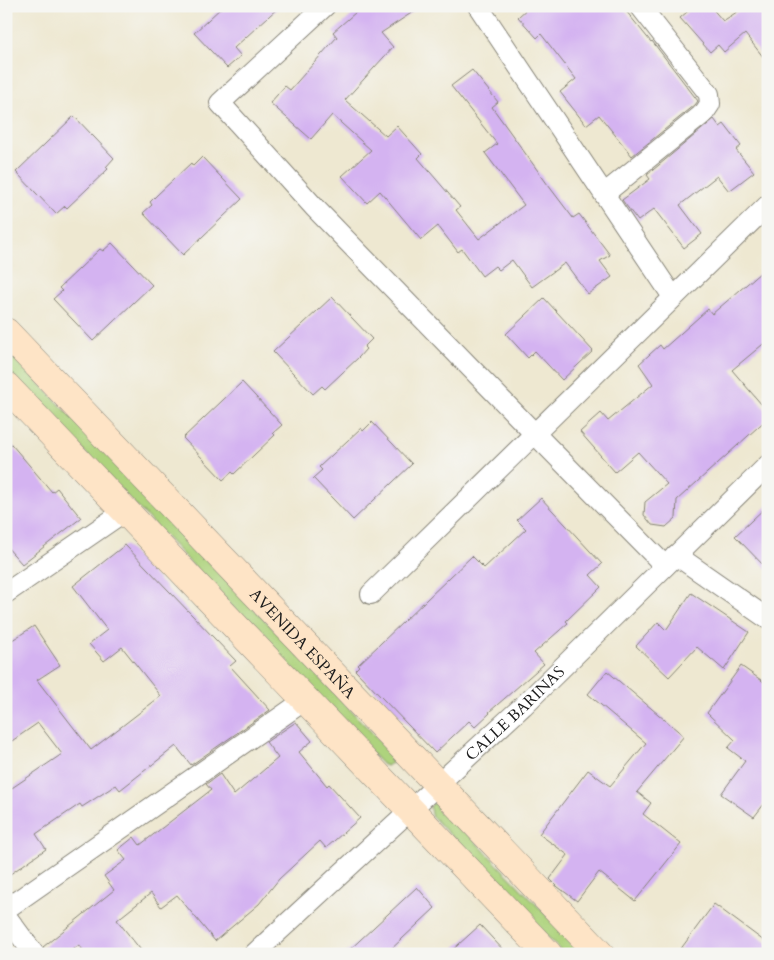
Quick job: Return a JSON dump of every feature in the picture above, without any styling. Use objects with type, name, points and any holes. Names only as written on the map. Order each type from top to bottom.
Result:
[{"type":"main road","name":"AVENIDA ESPAÑA","points":[[6,332],[600,954]]},
{"type":"main road","points":[[6,386],[548,954]]},
{"type":"street","points":[[325,6],[220,103],[315,208],[534,433],[671,560],[768,619]]},
{"type":"street","points":[[478,6],[673,297]]},
{"type":"street","points":[[604,194],[704,113],[710,104],[708,94],[640,6]]},
{"type":"street","points":[[371,594],[768,205]]},
{"type":"street","name":"CALLE BARINAS","points":[[254,954],[523,706],[768,465]]},
{"type":"street","points":[[6,593],[126,510]]},
{"type":"street","points":[[6,909],[306,700]]},
{"type":"street","points":[[6,916],[34,954]]},
{"type":"green space","points":[[6,348],[395,757],[394,762],[386,766],[382,764],[6,369]]},
{"type":"green space","points":[[433,803],[438,803],[584,954],[564,954],[431,815],[430,807]]},
{"type":"building","points":[[223,6],[280,6],[234,48],[241,56],[227,68],[194,33]]},
{"type":"building","points":[[363,6],[422,6],[381,33],[393,47],[345,100],[386,136],[397,126],[422,154],[418,158],[460,207],[456,210],[479,239],[524,205],[485,153],[497,144],[451,86],[472,70],[498,102],[492,107],[548,185],[573,218],[579,214],[610,255],[600,261],[612,277],[588,294],[565,263],[532,287],[512,260],[499,270],[495,266],[482,276],[462,249],[458,252],[438,226],[421,240],[380,191],[367,203],[342,176],[371,150],[332,115],[311,139],[270,103],[285,86],[290,90],[337,37],[333,32]]},
{"type":"building","points":[[530,6],[622,6],[652,41],[698,101],[632,156],[599,115],[586,125],[560,92],[576,79],[541,34],[537,38],[518,17]]},
{"type":"building","points":[[694,6],[710,6],[723,21],[746,6],[759,6],[768,19],[768,63],[745,34],[724,52],[718,45],[710,52],[680,18]]},
{"type":"building","points":[[74,116],[114,158],[106,167],[108,169],[67,208],[65,206],[56,214],[16,172]]},
{"type":"building","points":[[714,119],[720,127],[724,124],[741,146],[736,150],[754,172],[729,191],[717,176],[680,205],[702,234],[684,248],[654,209],[638,221],[622,200],[650,179],[647,175]]},
{"type":"building","points":[[202,157],[242,199],[183,255],[143,213],[152,205],[150,202],[157,195],[191,163],[193,166]]},
{"type":"building","points":[[112,243],[152,285],[93,341],[53,299],[62,291],[59,288],[100,249],[103,251]]},
{"type":"building","points":[[768,266],[768,340],[732,370],[768,412],[768,418],[677,500],[676,518],[666,527],[652,525],[644,515],[645,502],[667,484],[638,452],[615,472],[580,432],[601,413],[608,421],[653,384],[639,364],[660,345],[663,349],[708,309],[712,314]]},
{"type":"building","points":[[332,297],[372,339],[364,347],[366,349],[359,357],[325,389],[322,386],[313,394],[273,352]]},
{"type":"building","points":[[544,298],[593,351],[562,380],[535,351],[528,358],[506,334]]},
{"type":"building","points":[[242,382],[282,425],[273,433],[275,435],[234,474],[232,472],[223,480],[183,438]]},
{"type":"building","points":[[372,422],[412,464],[353,520],[313,478],[322,470],[319,467],[361,428],[363,431]]},
{"type":"building","points":[[6,438],[52,492],[57,488],[81,518],[22,564],[6,546]]},
{"type":"building","points":[[541,498],[602,564],[590,575],[601,587],[566,621],[568,623],[534,653],[544,664],[489,712],[475,727],[469,721],[435,753],[355,670],[472,556],[484,568],[526,529],[517,520]]},
{"type":"building","points":[[768,505],[768,570],[735,536]]},
{"type":"building","points":[[125,545],[236,661],[230,666],[270,710],[191,765],[176,746],[120,790],[116,785],[82,807],[80,804],[36,834],[46,849],[6,877],[6,792],[62,754],[38,723],[6,745],[6,644],[34,626],[60,665],[37,680],[91,750],[161,696],[122,647],[104,661],[89,644],[107,630],[73,586]]},
{"type":"building","points":[[691,593],[749,632],[724,670],[697,647],[669,677],[636,646],[658,622],[666,630]]},
{"type":"building","points":[[741,666],[768,685],[768,799],[754,817],[721,794],[745,761],[728,748],[735,740],[707,713]]},
{"type":"building","points":[[607,671],[684,736],[637,792],[651,803],[643,814],[681,844],[635,901],[599,872],[577,901],[550,879],[568,855],[539,834],[588,770],[610,786],[646,743],[588,694]]},
{"type":"building","points":[[296,722],[312,741],[299,752],[327,786],[329,784],[360,818],[326,848],[320,841],[279,879],[259,904],[215,941],[177,895],[161,907],[151,893],[117,920],[144,954],[86,954],[79,945],[68,954],[46,954],[43,947],[114,890],[104,876],[126,860],[118,850],[134,837],[140,845],[211,790],[206,784],[220,774],[234,795],[278,758],[266,742]]},
{"type":"building","points":[[417,887],[435,908],[386,954],[345,954]]},
{"type":"building","points":[[714,904],[768,944],[768,954],[677,954]]},
{"type":"building","points":[[480,925],[507,954],[448,954]]}]
